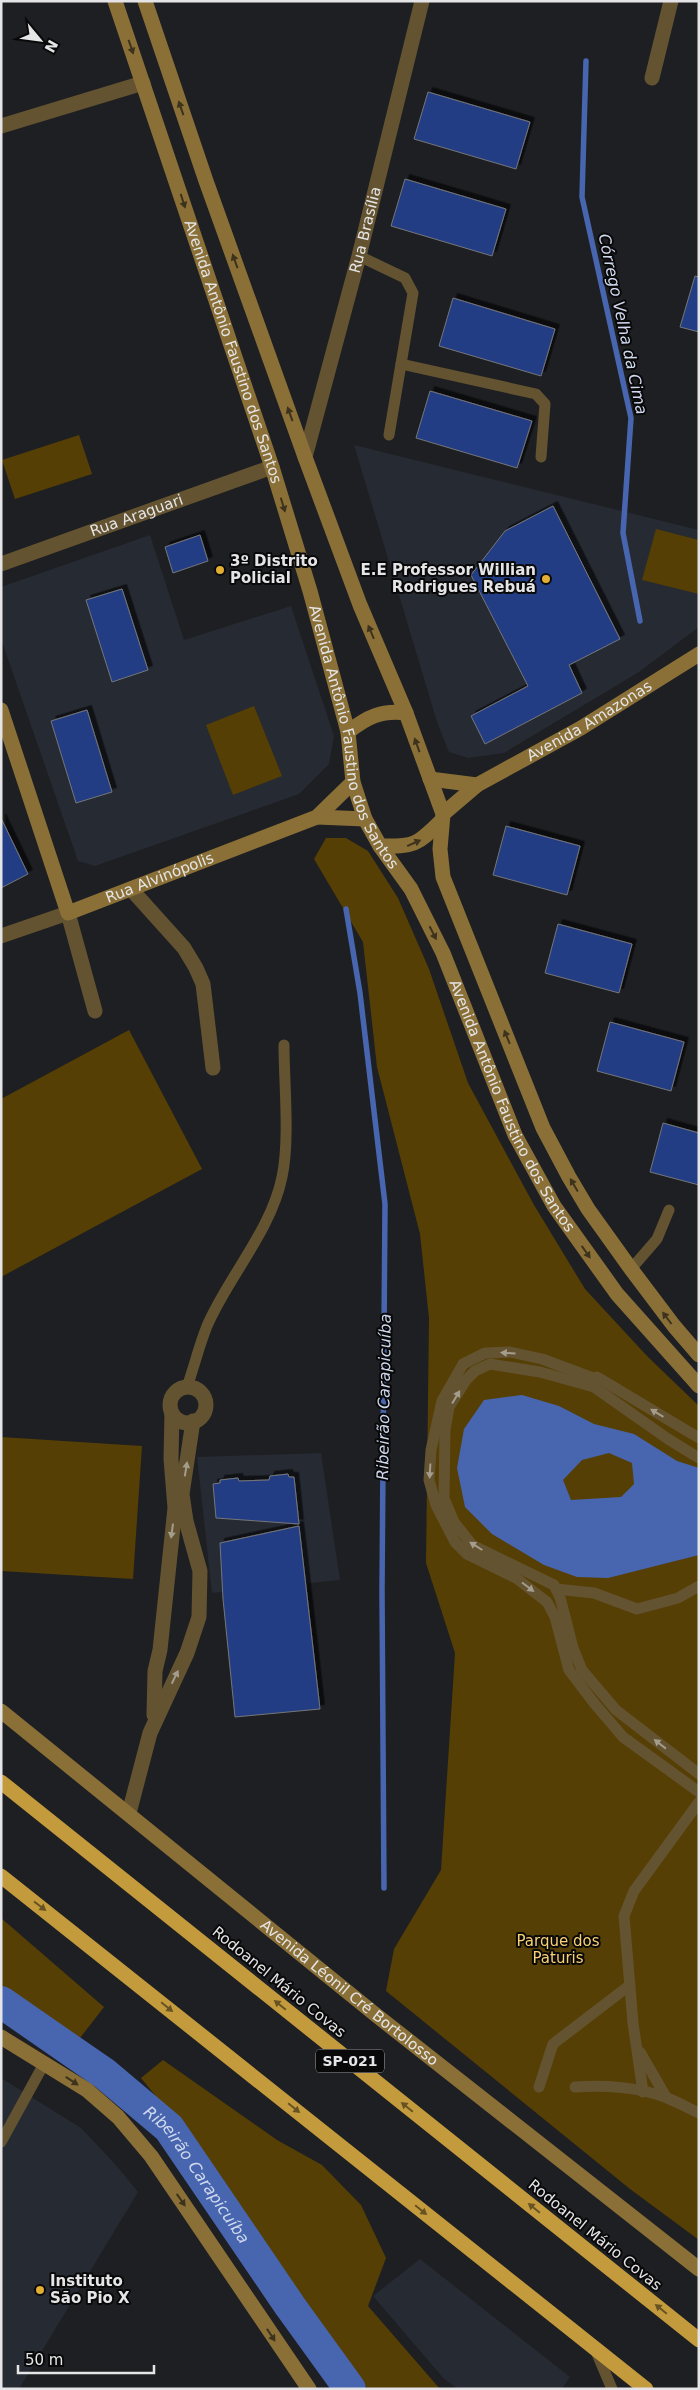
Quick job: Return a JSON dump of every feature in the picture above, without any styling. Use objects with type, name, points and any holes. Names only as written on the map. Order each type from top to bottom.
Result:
[{"type":"highway","name":"Rodoanel Mário Covas","points":[[1,1782],[699,2340]]},
{"type":"highway","points":[[1,1876],[54,1916],[646,2389]]},
{"type":"main road","name":"Avenida Antônio Faustino dos Santos","points":[[115,1],[272,467],[310,591],[348,732],[353,782],[364,819],[380,846],[412,889],[443,953],[515,1135],[554,1206],[617,1294],[699,1386]]},
{"type":"main road","name":"Avenida Antônio Faustino dos Santos","points":[[145,1],[206,181],[305,457],[360,604],[406,714],[430,779],[442,817],[441,865],[443,877],[543,1128],[588,1208],[674,1326],[699,1355]]},
{"type":"main road","name":"Avenida Amazonas","points":[[380,846],[402,847],[415,845],[477,785],[581,728],[699,654]]},
{"type":"main road","points":[[1,710],[68,913]]},
{"type":"main road","points":[[348,732],[366,718],[374,715],[392,712],[406,714]]},
{"type":"main road","points":[[430,779],[477,785]]},
{"type":"main road","name":"Rua Alvinópolis","points":[[68,913],[317,817],[353,782]]},
{"type":"main road","name":"Rua Alvinópolis","points":[[317,817],[364,819]]},
{"type":"main road","name":"Avenida Léonil Cré Bortolosso","points":[[1,1712],[129,1813],[376,2015],[699,2269]]},
{"type":"main road","points":[[1,2037],[45,2062],[87,2090],[118,2117],[151,2156],[309,2389]]},
{"type":"street","name":"Rua Brasília","points":[[305,457],[359,256],[422,1]]},
{"type":"street","points":[[652,78],[671,1]]},
{"type":"street","points":[[1,126],[143,83]]},
{"type":"street","name":"Rua Araguari","points":[[1,564],[272,467]]},
{"type":"street","points":[[131,889],[184,948],[204,984],[213,1068]]},
{"type":"street","points":[[68,913],[95,1011]]},
{"type":"street","name":"Rua Alvinópolis","points":[[1,936],[68,913]]},
{"type":"street","points":[[129,1813],[154,1721],[187,1653],[199,1617],[200,1571],[186,1521],[182,1494],[193,1422],[203,1414],[205,1402],[200,1392],[187,1387],[180,1389],[172,1396],[170,1408],[172,1413],[171,1459],[176,1508],[160,1650],[155,1670],[154,1721]]},
{"type":"street","points":[[172,1413],[181,1421],[193,1422]]},
{"type":"lane","points":[[359,256],[404,278],[413,293],[389,435]]},
{"type":"lane","points":[[401,364],[536,394],[545,404],[541,457]]},
{"type":"lane","points":[[187,1387],[207,1326],[257,1237],[275,1199],[282,1178],[285,1154],[284,1044]]},
{"type":"lane","points":[[631,1269],[657,1238],[669,1210]]},
{"type":"lane","points":[[699,1438],[598,1378],[592,1378],[542,1359],[510,1352],[485,1353],[463,1364],[442,1401],[431,1450],[429,1480],[436,1505],[455,1542],[467,1554],[516,1578],[547,1602],[555,1617],[569,1670],[623,1737],[699,1792]]},
{"type":"lane","points":[[699,1458],[668,1439],[594,1387],[540,1372],[490,1364],[475,1370],[466,1380],[450,1407],[445,1430],[444,1498],[454,1522],[472,1545],[554,1585],[582,1670],[616,1710],[699,1774]]},
{"type":"lane","points":[[556,1589],[594,1593],[637,1609],[678,1598],[699,1586]]},
{"type":"lane","points":[[643,2092],[636,2046],[624,1916],[634,1891],[699,1802]]},
{"type":"lane","points":[[539,2087],[553,2044],[630,1985]]},
{"type":"lane","points":[[636,2046],[666,2097]]},
{"type":"lane","points":[[1,2142],[45,2062]]},
{"type":"lane","points":[[575,2087],[599,2085],[643,2092],[666,2097],[699,2113]]},
{"type":"lane","points":[[594,2348],[612,2389]]},
{"type":"shaded area","name":"E.E Professor Willian Rodrigues Rebuá","points":[[354,445],[699,530],[699,627],[639,672],[504,753],[468,758],[449,752],[437,722]]},
{"type":"shaded area","points":[[150,535],[184,640],[291,606],[334,736],[329,764],[299,794],[95,866],[78,861],[1,639],[1,587]]},
{"type":"shaded area","points":[[321,1453],[340,1580],[212,1593],[197,1457]]},
{"type":"shaded area","name":"Instituto São Pio X","points":[[1,2078],[81,2128],[116,2165],[138,2192],[19,2389],[1,2389]]},
{"type":"shaded area","points":[[420,2259],[570,2377],[562,2389],[458,2389],[444,2379],[373,2296]]},
{"type":"green space","points":[[79,435],[92,474],[15,499],[2,460]]},
{"type":"green space","points":[[656,529],[699,540],[699,594],[642,580]]},
{"type":"green space","points":[[254,706],[282,776],[233,795],[206,725]]},
{"type":"green space","name":"Parque dos Paturis","points":[[326,838],[346,838],[368,851],[398,898],[429,969],[468,1083],[534,1205],[585,1289],[648,1357],[699,1406],[699,2240],[630,2189],[386,1991],[394,1949],[441,1870],[455,1653],[426,1563],[429,1318],[420,1234],[377,1067],[363,942],[314,859]]},
{"type":"green space","points":[[129,1030],[202,1169],[1,1277],[1,1099]]},
{"type":"green space","points":[[1,1437],[142,1446],[133,1579],[1,1571]]},
{"type":"green space","points":[[1,1918],[104,2007],[80,2038],[1,1990]]},
{"type":"green space","points":[[163,2060],[277,2140],[322,2165],[361,2205],[386,2258],[368,2306],[440,2389],[368,2389],[254,2240],[206,2158],[141,2078]]},
{"type":"water","points":[[522,1395],[559,1406],[594,1424],[634,1434],[677,1461],[699,1468],[699,1555],[608,1578],[577,1577],[544,1565],[492,1534],[465,1507],[457,1468],[464,1429],[484,1400]],"holes":[[[609,1453],[632,1463],[634,1484],[621,1497],[571,1500],[563,1480],[582,1460]]]},
{"type":"building","points":[[428,92],[530,122],[516,169],[414,139]]},
{"type":"building","points":[[405,179],[506,209],[492,256],[391,226]]},
{"type":"building","points":[[695,276],[699,277],[699,332],[680,327]]},
{"type":"building","points":[[453,298],[555,329],[541,376],[439,346]]},
{"type":"building","points":[[430,391],[532,421],[517,468],[416,438]]},
{"type":"building","points":[[553,506],[620,639],[569,665],[582,693],[485,744],[471,716],[528,686],[471,575],[505,531]]},
{"type":"building","points":[[200,535],[208,561],[173,573],[165,547]]},
{"type":"building","points":[[122,589],[148,670],[112,682],[86,600]]},
{"type":"building","points":[[87,710],[112,792],[76,803],[51,721]]},
{"type":"building","points":[[1,818],[28,874],[1,888]]},
{"type":"building","points":[[506,826],[580,846],[567,895],[493,875]]},
{"type":"building","points":[[558,924],[632,944],[619,993],[545,973]]},
{"type":"building","points":[[610,1022],[684,1042],[671,1091],[597,1071]]},
{"type":"building","points":[[663,1123],[699,1133],[699,1185],[650,1172]]},
{"type":"building","points":[[288,1474],[289,1477],[294,1477],[299,1524],[216,1518],[213,1484],[220,1483],[220,1480],[238,1478],[239,1481],[269,1480],[270,1476]]},
{"type":"building","points":[[299,1526],[320,1709],[235,1717],[223,1599],[220,1543]]},
{"type":"waterway","name":"Córrego Velha da Cima","points":[[586,61],[582,197],[631,418],[623,533],[640,621]]},
{"type":"waterway","name":"Ribeirão Carapicuíba","points":[[346,909],[360,993],[385,1204],[382,1591],[384,1888]]},
{"type":"waterway","name":"Ribeirão Carapicuíba","points":[[1,2002],[105,2074],[169,2128],[290,2306],[350,2389]]},
{"type":"place","name":"3º Distrito Policial","points":[[220,570]]},
{"type":"place","name":"E.E Professor Willian Rodrigues Rebuá","points":[[546,579]]},
{"type":"place","name":"Instituto São Pio X","points":[[40,2290]]}]
